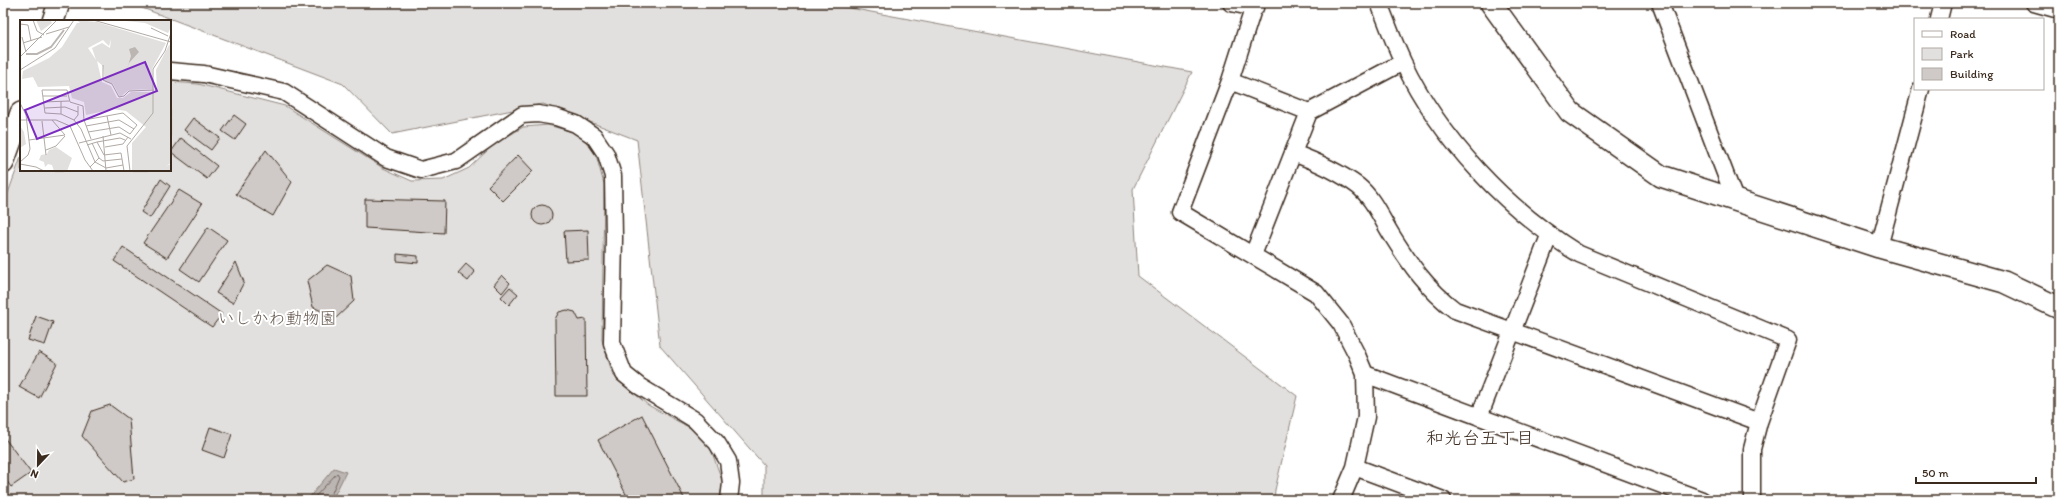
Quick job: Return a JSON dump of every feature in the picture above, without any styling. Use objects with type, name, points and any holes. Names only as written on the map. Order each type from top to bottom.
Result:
[{"type":"street","points":[[53,20],[59,3]]},
{"type":"street","points":[[1231,3],[1255,6],[1230,81],[1180,212],[1316,293],[1341,324],[1358,355],[1365,374],[1366,417],[1355,467],[1341,500]]},
{"type":"street","points":[[1379,3],[1403,62],[1421,95],[1461,153],[1518,209],[1549,236],[1579,254],[1788,340],[1759,422],[1752,449],[1752,500]]},
{"type":"street","points":[[1491,3],[1570,112],[1661,176],[1736,202],[1880,247],[2004,282],[2059,308]]},
{"type":"street","points":[[1660,3],[1736,202]]},
{"type":"street","points":[[1939,18],[1943,3]]},
{"type":"street","points":[[2034,3],[2059,10]]},
{"type":"street","points":[[1253,255],[1309,112],[1403,62]]},
{"type":"street","points":[[171,72],[204,74],[284,92],[386,158],[420,170],[456,161],[522,115],[538,114],[556,117],[576,124],[594,136],[606,154],[613,176],[614,238],[612,343],[624,374],[639,386],[695,420],[717,443],[728,462],[731,483],[729,500]]},
{"type":"street","points":[[1230,81],[1309,112]]},
{"type":"street","points":[[1880,247],[1922,90]]},
{"type":"street","points":[[3,163],[20,116]]},
{"type":"street","points":[[1293,153],[1312,159],[1358,187],[1382,216],[1390,232],[1418,276],[1436,296],[1455,310],[1759,422]]},
{"type":"street","points":[[1479,417],[1549,236]]},
{"type":"street","points":[[1365,374],[1702,500]]},
{"type":"street","points":[[1355,467],[1443,500]]},
{"type":"green space","points":[[129,3],[823,3],[1192,72],[1133,189],[1138,276],[1297,396],[1274,500],[764,500],[764,465],[660,346],[637,140],[543,104],[392,134],[343,84]]},
{"type":"green space","name":"いしかわ動物園","points":[[171,82],[198,84],[285,106],[383,168],[412,181],[443,180],[469,168],[492,146],[523,127],[548,125],[580,134],[596,155],[604,184],[602,340],[613,375],[648,405],[692,429],[709,444],[723,483],[719,500],[3,500],[3,207],[20,160],[20,171],[171,171]]},
{"type":"water","points":[[334,468],[346,472],[332,500],[307,500]]},
{"type":"building","points":[[234,115],[246,124],[235,140],[222,131]]},
{"type":"building","points":[[193,118],[220,138],[211,150],[184,130]]},
{"type":"building","points":[[181,138],[217,166],[207,179],[171,152]]},
{"type":"building","points":[[266,150],[292,182],[273,216],[236,194]]},
{"type":"building","points":[[518,155],[533,171],[503,201],[488,186]]},
{"type":"building","points":[[161,179],[170,186],[150,218],[141,212]]},
{"type":"building","points":[[179,190],[202,204],[167,258],[143,243]]},
{"type":"building","points":[[365,199],[445,201],[444,233],[365,228]]},
{"type":"building","points":[[542,205],[549,208],[552,215],[549,222],[542,225],[535,222],[532,215],[535,208]]},
{"type":"building","points":[[208,227],[227,240],[199,282],[180,269]]},
{"type":"building","points":[[588,230],[589,260],[566,261],[564,231]]},
{"type":"building","points":[[123,247],[222,314],[212,327],[114,261]]},
{"type":"building","points":[[397,254],[418,256],[418,263],[397,261]]},
{"type":"building","points":[[236,262],[244,282],[233,303],[216,293]]},
{"type":"building","points":[[466,264],[475,272],[468,281],[458,273]]},
{"type":"building","points":[[327,265],[351,276],[354,301],[336,318],[313,307],[307,281]]},
{"type":"building","points":[[502,275],[510,283],[502,293],[494,285]]},
{"type":"building","points":[[510,287],[518,294],[509,305],[501,297]]},
{"type":"building","points":[[567,310],[575,312],[579,320],[586,319],[587,396],[556,396],[555,319],[559,312]]},
{"type":"building","points":[[36,316],[53,322],[45,345],[28,340]]},
{"type":"building","points":[[39,352],[57,363],[39,398],[19,387]]},
{"type":"building","points":[[110,405],[129,419],[134,479],[123,482],[82,436],[92,411]]},
{"type":"building","points":[[642,415],[685,500],[629,500],[598,440]]},
{"type":"building","points":[[210,427],[232,434],[224,458],[202,450]]},
{"type":"building","points":[[3,436],[31,473],[11,487],[3,476]]},
{"type":"district","name":"和光台五丁目","points":[[1480,438]]}]
